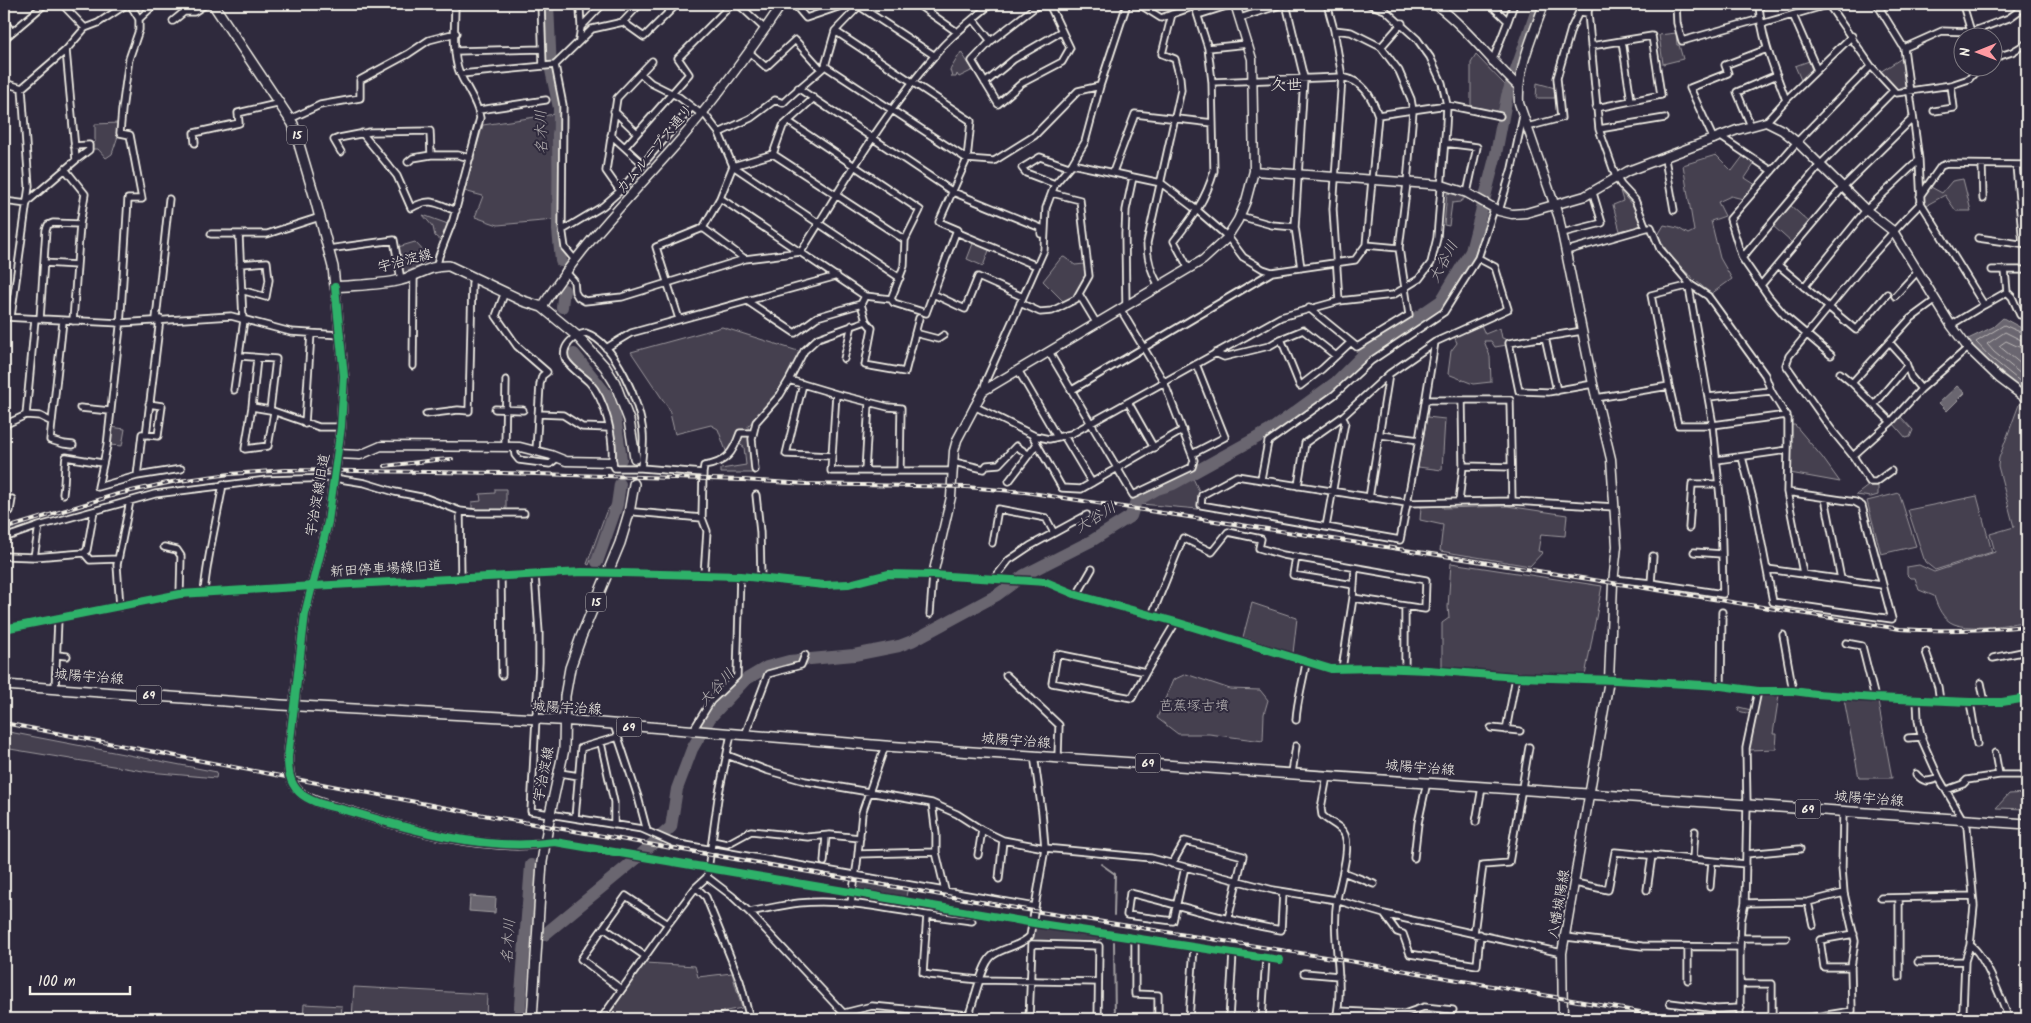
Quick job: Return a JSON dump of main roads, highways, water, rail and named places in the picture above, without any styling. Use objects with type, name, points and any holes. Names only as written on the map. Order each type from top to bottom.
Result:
[{"type":"main road","name":"宇治淀線","points":[[213,4],[281,103],[298,136],[328,249],[335,287],[401,280],[437,265],[449,266],[523,301],[542,306],[578,336],[605,367],[615,383],[629,420],[636,458]]},
{"type":"main road","name":"宇治淀線","points":[[532,1019],[536,933],[545,843],[564,749],[565,696],[570,668],[590,614],[609,572],[629,514],[634,484]]},
{"type":"main road","name":"城陽宇治線","points":[[4,685],[564,721],[885,746],[2027,824]]},
{"type":"water","points":[[2003,318],[2027,331],[2027,393],[1986,360],[1966,340],[1993,327]]},
{"type":"water","points":[[1957,386],[1965,393],[1947,411],[1939,403]]},
{"type":"water","points":[[470,896],[496,898],[495,913],[469,911]]},
{"type":"waterway","name":"名木川","points":[[548,4],[551,70],[559,108],[558,230],[561,261]]},
{"type":"waterway","name":"大谷川","points":[[544,935],[636,859],[671,827],[677,789],[692,749],[710,718],[745,680],[767,667],[789,661],[854,655],[899,646],[912,641],[997,595],[1024,575],[1093,540],[1131,516],[1136,501],[1157,489],[1173,484],[1269,431],[1336,382],[1365,353],[1441,301],[1471,251],[1496,154],[1507,96],[1539,4]]},
{"type":"waterway","name":"名木川","points":[[562,307],[564,290]]},
{"type":"waterway","name":"名木川","points":[[574,354],[606,394],[615,416],[621,459]]},
{"type":"waterway","name":"名木川","points":[[597,562],[617,505],[620,484]]},
{"type":"waterway","points":[[1101,864],[1115,874],[1114,915]]},
{"type":"waterway","name":"名木川","points":[[519,1019],[531,865]]},
{"type":"waterway","points":[[1114,942],[1115,1019]]},
{"type":"tunnel","points":[[634,484],[635,458]]},
{"type":"railway","points":[[385,466],[452,459]]},
{"type":"railway","points":[[4,529],[118,494],[172,482],[230,474],[286,470],[502,473],[743,480],[807,484],[966,487],[1025,492],[1451,557],[1900,629],[1964,630],[2027,626]]},
{"type":"railway","points":[[4,723],[494,817],[1021,909],[1338,959],[1680,1019]]},
{"type":"district","name":"久世","points":[[1286,85]]},
{"type":"park label","name":"芭蕉塚古墳","points":[[1194,706]]}]
